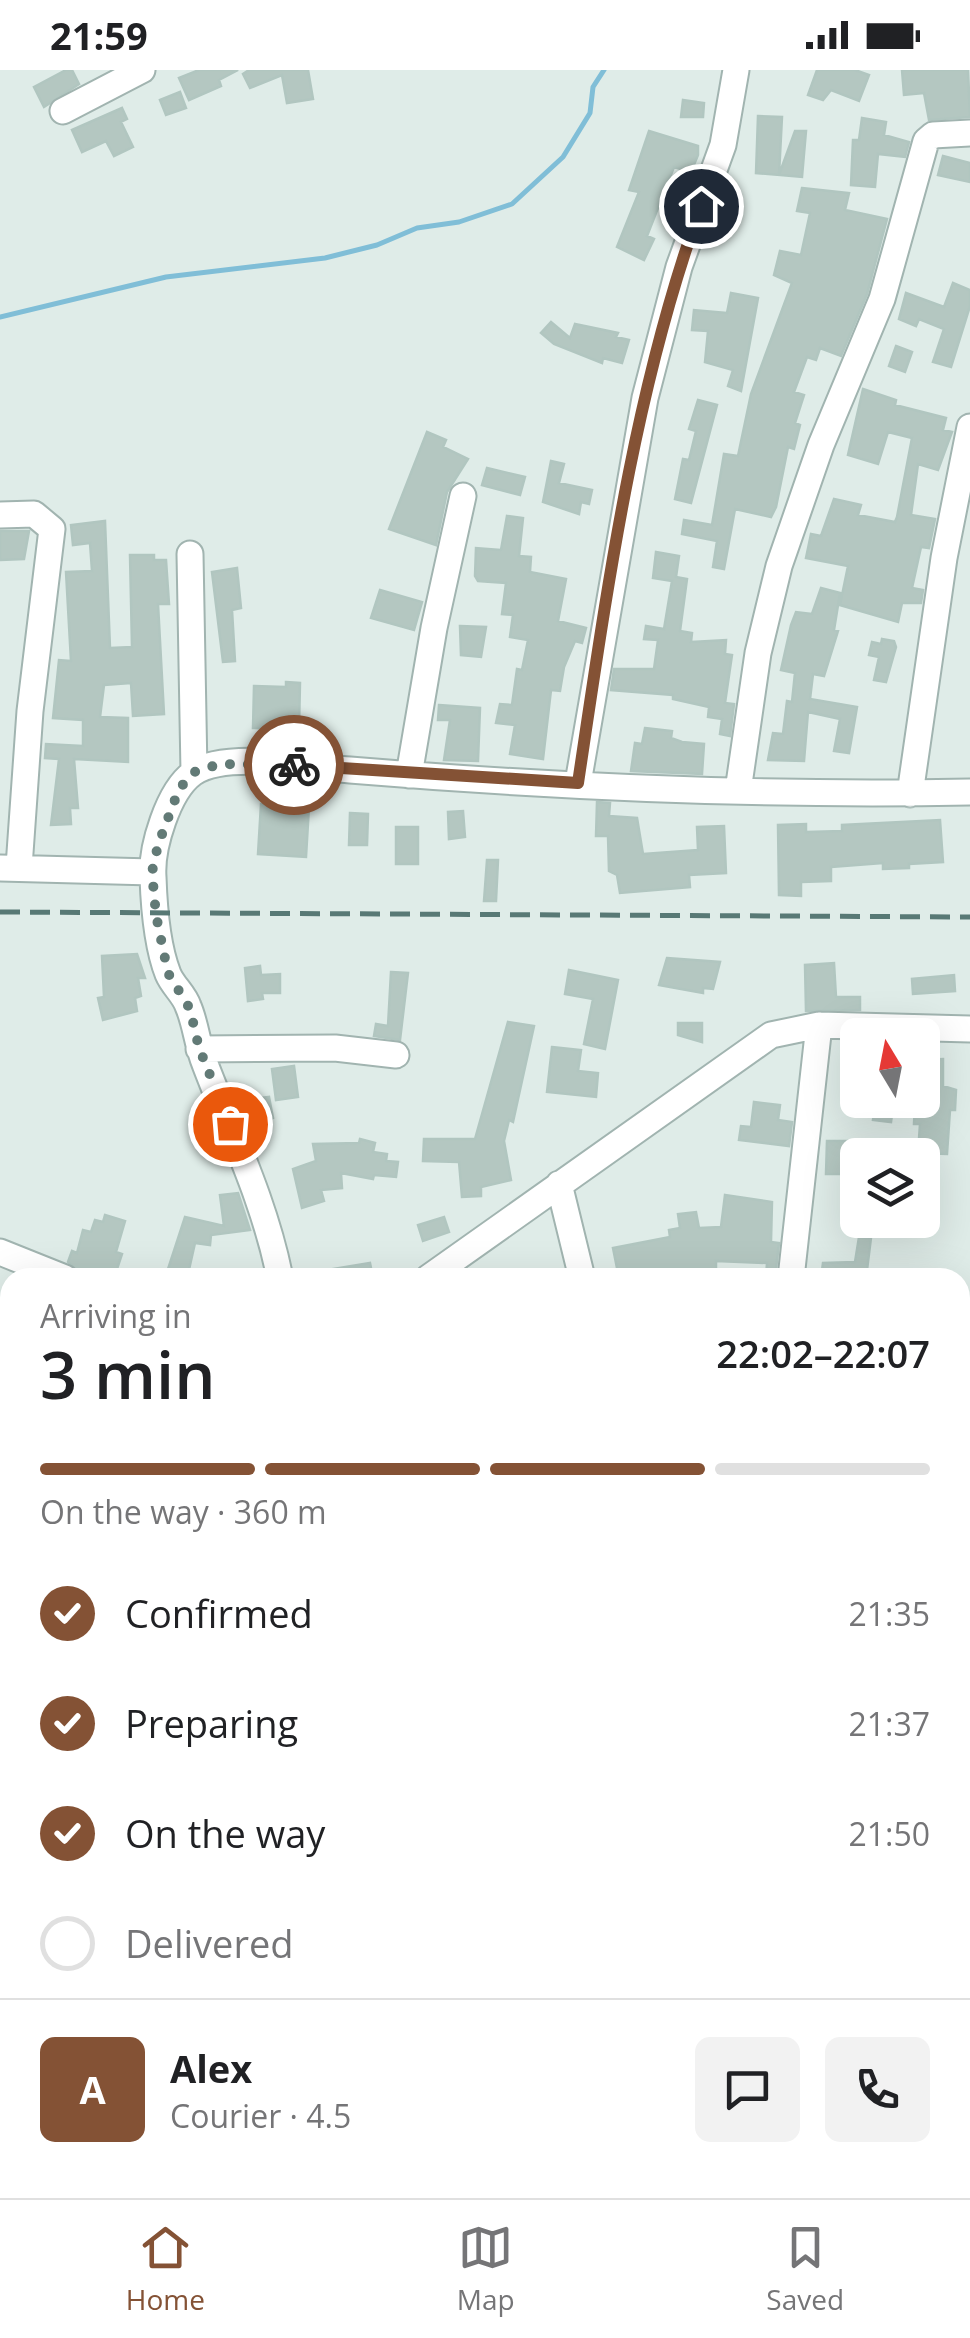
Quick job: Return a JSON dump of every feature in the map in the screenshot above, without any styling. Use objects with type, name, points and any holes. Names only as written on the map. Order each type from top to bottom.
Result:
[{"type":"street","points":[[63,111],[142,70]]},
{"type":"street","points":[[578,783],[645,398],[679,267],[723,145],[736,70]]},
{"type":"street","points":[[738,791],[758,653],[793,520],[882,300],[926,141],[933,136],[970,133]]},
{"type":"street","points":[[910,794],[944,558],[970,427]]},
{"type":"street","points":[[409,775],[434,628],[463,496]]},
{"type":"street","points":[[0,514],[34,514],[52,528],[10,868],[152,872]]},
{"type":"street","points":[[190,554],[194,772],[168,813],[152,872],[168,973],[190,1009],[199,1048],[254,1181],[277,1268]]},
{"type":"street","points":[[194,772],[220,764],[262,762],[409,775],[738,791],[970,792]]},
{"type":"street","points":[[792,1268],[818,1025]]},
{"type":"street","points":[[442,1268],[751,1046],[791,1028],[818,1025],[970,1029]]},
{"type":"street","points":[[199,1048],[315,1047],[396,1056]]},
{"type":"street","points":[[559,1184],[580,1268]]},
{"type":"street","points":[[0,1252],[39,1268]]},
{"type":"building","points":[[72,70],[79,84],[44,107],[34,87]]},
{"type":"building","points":[[199,70],[238,70],[219,80],[221,86],[189,100],[179,78]]},
{"type":"building","points":[[249,70],[308,70],[313,99],[287,103],[282,75],[250,88],[243,74]]},
{"type":"building","points":[[817,70],[855,70],[869,75],[859,101],[831,90],[823,100],[808,95]]},
{"type":"building","points":[[902,70],[968,70],[970,117],[929,120],[924,93],[904,95]]},
{"type":"building","points":[[180,92],[186,108],[166,115],[160,100]]},
{"type":"building","points":[[683,100],[704,103],[703,117],[681,117]]},
{"type":"building","points":[[122,108],[127,119],[121,122],[133,147],[114,156],[106,141],[82,152],[72,130]]},
{"type":"building","points":[[758,116],[782,117],[779,175],[756,173]]},
{"type":"building","points":[[862,118],[886,122],[884,135],[909,142],[905,157],[878,154],[875,187],[851,185],[853,140],[859,140]]},
{"type":"building","points":[[649,131],[698,146],[698,155],[691,172],[674,167],[647,236],[654,239],[644,260],[617,247],[639,192],[629,190]]},
{"type":"building","points":[[795,131],[806,131],[802,177],[779,175]]},
{"type":"building","points":[[943,156],[970,163],[970,182],[938,175]]},
{"type":"building","points":[[802,188],[849,193],[845,210],[887,219],[867,294],[841,356],[820,348],[816,360],[807,357],[794,392],[804,395],[795,423],[800,425],[794,449],[788,447],[771,517],[735,509],[724,569],[713,567],[717,541],[682,534],[684,520],[712,525],[724,454],[738,456],[751,394],[792,283],[774,275],[780,251],[801,255],[810,213],[797,211]]},
{"type":"building","points":[[953,283],[970,290],[970,306],[951,367],[933,362],[944,329],[919,319],[916,326],[899,319],[906,293],[944,307]]},
{"type":"building","points":[[731,293],[758,298],[741,391],[728,386],[733,370],[705,362],[708,331],[692,330],[694,310],[727,313]]},
{"type":"building","points":[[551,322],[570,338],[575,324],[618,333],[616,337],[629,340],[622,363],[603,358],[602,363],[554,344],[541,333]]},
{"type":"building","points":[[896,346],[912,352],[905,372],[889,366]]},
{"type":"building","points":[[863,389],[896,400],[895,405],[946,418],[943,430],[952,432],[938,470],[918,464],[911,515],[935,519],[929,548],[921,547],[912,588],[923,590],[921,603],[902,603],[898,622],[840,605],[848,566],[806,558],[811,534],[821,536],[834,499],[861,505],[858,515],[895,522],[897,517],[912,438],[888,432],[878,464],[848,455]]},
{"type":"building","points":[[698,400],[717,405],[691,503],[675,499],[683,459],[689,460],[696,431],[689,429]]},
{"type":"building","points":[[427,432],[446,440],[443,447],[468,459],[447,492],[436,545],[389,529]]},
{"type":"building","points":[[551,461],[564,464],[559,483],[592,490],[589,504],[581,502],[579,514],[543,502]]},
{"type":"building","points":[[487,468],[525,477],[520,495],[482,485]]},
{"type":"building","points":[[507,516],[523,518],[519,556],[531,557],[530,572],[566,579],[558,621],[586,628],[582,643],[575,641],[564,667],[560,691],[551,690],[543,759],[510,754],[515,725],[496,723],[500,704],[512,705],[517,669],[522,670],[528,640],[510,637],[513,615],[502,614],[506,583],[478,581],[475,576],[476,548],[501,550]]},
{"type":"building","points":[[105,521],[110,648],[132,647],[130,555],[154,555],[154,560],[166,560],[169,604],[158,604],[164,714],[133,716],[131,683],[104,685],[100,717],[128,718],[128,762],[74,759],[78,808],[70,808],[71,824],[51,825],[59,759],[45,758],[46,744],[83,746],[83,720],[53,718],[59,660],[71,661],[66,572],[92,571],[90,543],[73,545],[71,525]]},
{"type":"building","points":[[0,531],[29,531],[24,559],[0,560]]},
{"type":"building","points":[[656,552],[679,556],[676,577],[687,579],[680,631],[692,633],[691,642],[726,640],[725,654],[732,655],[725,703],[734,704],[730,736],[720,734],[722,719],[708,717],[709,707],[673,699],[673,695],[611,690],[614,669],[654,669],[658,640],[644,639],[646,626],[664,629],[672,581],[653,578]]},
{"type":"building","points":[[237,568],[241,608],[232,610],[235,661],[223,662],[212,572]]},
{"type":"building","points":[[821,588],[840,593],[834,630],[838,631],[824,676],[813,674],[810,699],[857,707],[849,753],[834,751],[840,719],[808,712],[804,761],[768,760],[773,733],[783,734],[787,701],[792,702],[795,673],[781,670],[791,625],[796,612],[812,614]]},
{"type":"building","points":[[380,590],[422,602],[414,630],[371,618]]},
{"type":"building","points":[[460,626],[486,627],[481,657],[461,655]]},
{"type":"building","points":[[882,639],[894,641],[896,647],[886,682],[874,680],[879,657],[869,655],[872,642],[881,644]]},
{"type":"building","points":[[286,682],[300,683],[299,729],[253,728],[254,686],[286,687]]},
{"type":"building","points":[[439,705],[480,708],[478,761],[444,760],[450,720],[438,720]]},
{"type":"building","points":[[645,728],[672,731],[671,738],[704,744],[702,774],[631,771],[635,743],[642,744]]},
{"type":"building","points":[[597,802],[610,803],[609,816],[637,818],[643,854],[698,850],[697,827],[724,826],[726,873],[689,875],[690,887],[620,893],[617,875],[609,871],[608,836],[596,836]]},
{"type":"building","points":[[261,804],[309,807],[306,857],[258,854]]},
{"type":"building","points":[[463,811],[465,837],[449,839],[448,812]]},
{"type":"building","points":[[350,813],[368,814],[367,845],[349,845]]},
{"type":"building","points":[[940,820],[943,862],[909,864],[909,868],[883,869],[883,863],[831,867],[831,881],[801,882],[801,896],[779,895],[778,825],[806,824],[806,832],[842,831],[842,825]]},
{"type":"building","points":[[396,827],[418,827],[418,864],[396,864]]},
{"type":"building","points":[[487,860],[498,860],[496,901],[484,901]]},
{"type":"building","points":[[137,954],[145,978],[138,978],[141,996],[135,998],[137,1011],[103,1020],[98,998],[104,997],[102,956]]},
{"type":"building","points":[[667,958],[720,962],[713,989],[703,988],[703,993],[659,985]]},
{"type":"building","points":[[834,963],[836,997],[860,997],[860,1010],[806,1011],[805,965]]},
{"type":"building","points":[[260,966],[261,975],[280,974],[280,993],[262,993],[263,999],[248,1001],[245,968]]},
{"type":"building","points":[[569,970],[618,980],[605,1049],[584,1044],[593,999],[565,994]]},
{"type":"building","points":[[391,972],[408,973],[400,1040],[374,1036],[376,1024],[388,1026]]},
{"type":"building","points":[[954,975],[955,991],[913,994],[912,979]]},
{"type":"building","points":[[508,1022],[534,1026],[513,1122],[509,1120],[504,1141],[511,1180],[481,1187],[481,1196],[462,1197],[459,1162],[423,1161],[424,1139],[475,1139]]},
{"type":"building","points":[[678,1023],[702,1023],[702,1042],[678,1035]]},
{"type":"building","points":[[552,1047],[581,1050],[578,1071],[598,1073],[596,1097],[547,1092]]},
{"type":"building","points":[[940,1059],[943,1086],[956,1090],[955,1110],[950,1110],[947,1154],[940,1154],[940,1138],[919,1138],[920,1124],[914,1124],[914,1118],[940,1118]]},
{"type":"building","points":[[294,1066],[298,1097],[276,1100],[272,1069]]},
{"type":"building","points":[[269,1097],[273,1118],[248,1127],[237,1101]]},
{"type":"building","points":[[754,1102],[780,1105],[778,1120],[792,1122],[789,1146],[739,1140],[741,1126],[751,1127]]},
{"type":"building","points":[[360,1139],[375,1143],[373,1152],[387,1154],[386,1161],[398,1162],[396,1177],[374,1175],[373,1179],[341,1173],[342,1188],[321,1190],[324,1201],[302,1208],[293,1169],[316,1161],[313,1144],[359,1143]]},
{"type":"building","points":[[827,1141],[840,1141],[840,1174],[826,1174]]},
{"type":"building","points":[[238,1193],[250,1230],[211,1235],[210,1245],[195,1243],[189,1268],[168,1268],[185,1217],[224,1226],[220,1195]]},
{"type":"building","points":[[725,1195],[772,1202],[771,1242],[779,1243],[776,1268],[767,1268],[767,1263],[716,1261],[716,1268],[617,1268],[613,1248],[670,1237],[669,1230],[680,1228],[678,1214],[696,1212],[699,1228],[721,1227]]},
{"type":"building","points":[[105,1215],[125,1221],[116,1252],[122,1254],[117,1268],[74,1268],[68,1262],[72,1251],[77,1253],[83,1230],[91,1232],[95,1220],[103,1222]]},
{"type":"building","points":[[444,1217],[449,1232],[423,1241],[418,1225]]},
{"type":"building","points":[[859,1238],[871,1238],[867,1268],[822,1268],[823,1263],[855,1262]]},
{"type":"building","points":[[370,1263],[371,1268],[339,1268]]},
{"type":"waterway","points":[[0,317],[166,277],[325,258],[377,245],[417,228],[459,222],[512,204],[563,157],[590,113],[593,87],[604,70]]},
{"type":"railway","points":[[0,912],[970,917]]},
{"type":"way so far","points":[[230,1124],[199,1048],[190,1009],[168,973],[152,872],[168,813],[179,789],[194,772],[220,764],[294,765]]},
{"type":"route","points":[[294,765],[578,783],[599,644],[645,398],[679,267],[701,206]]}]
